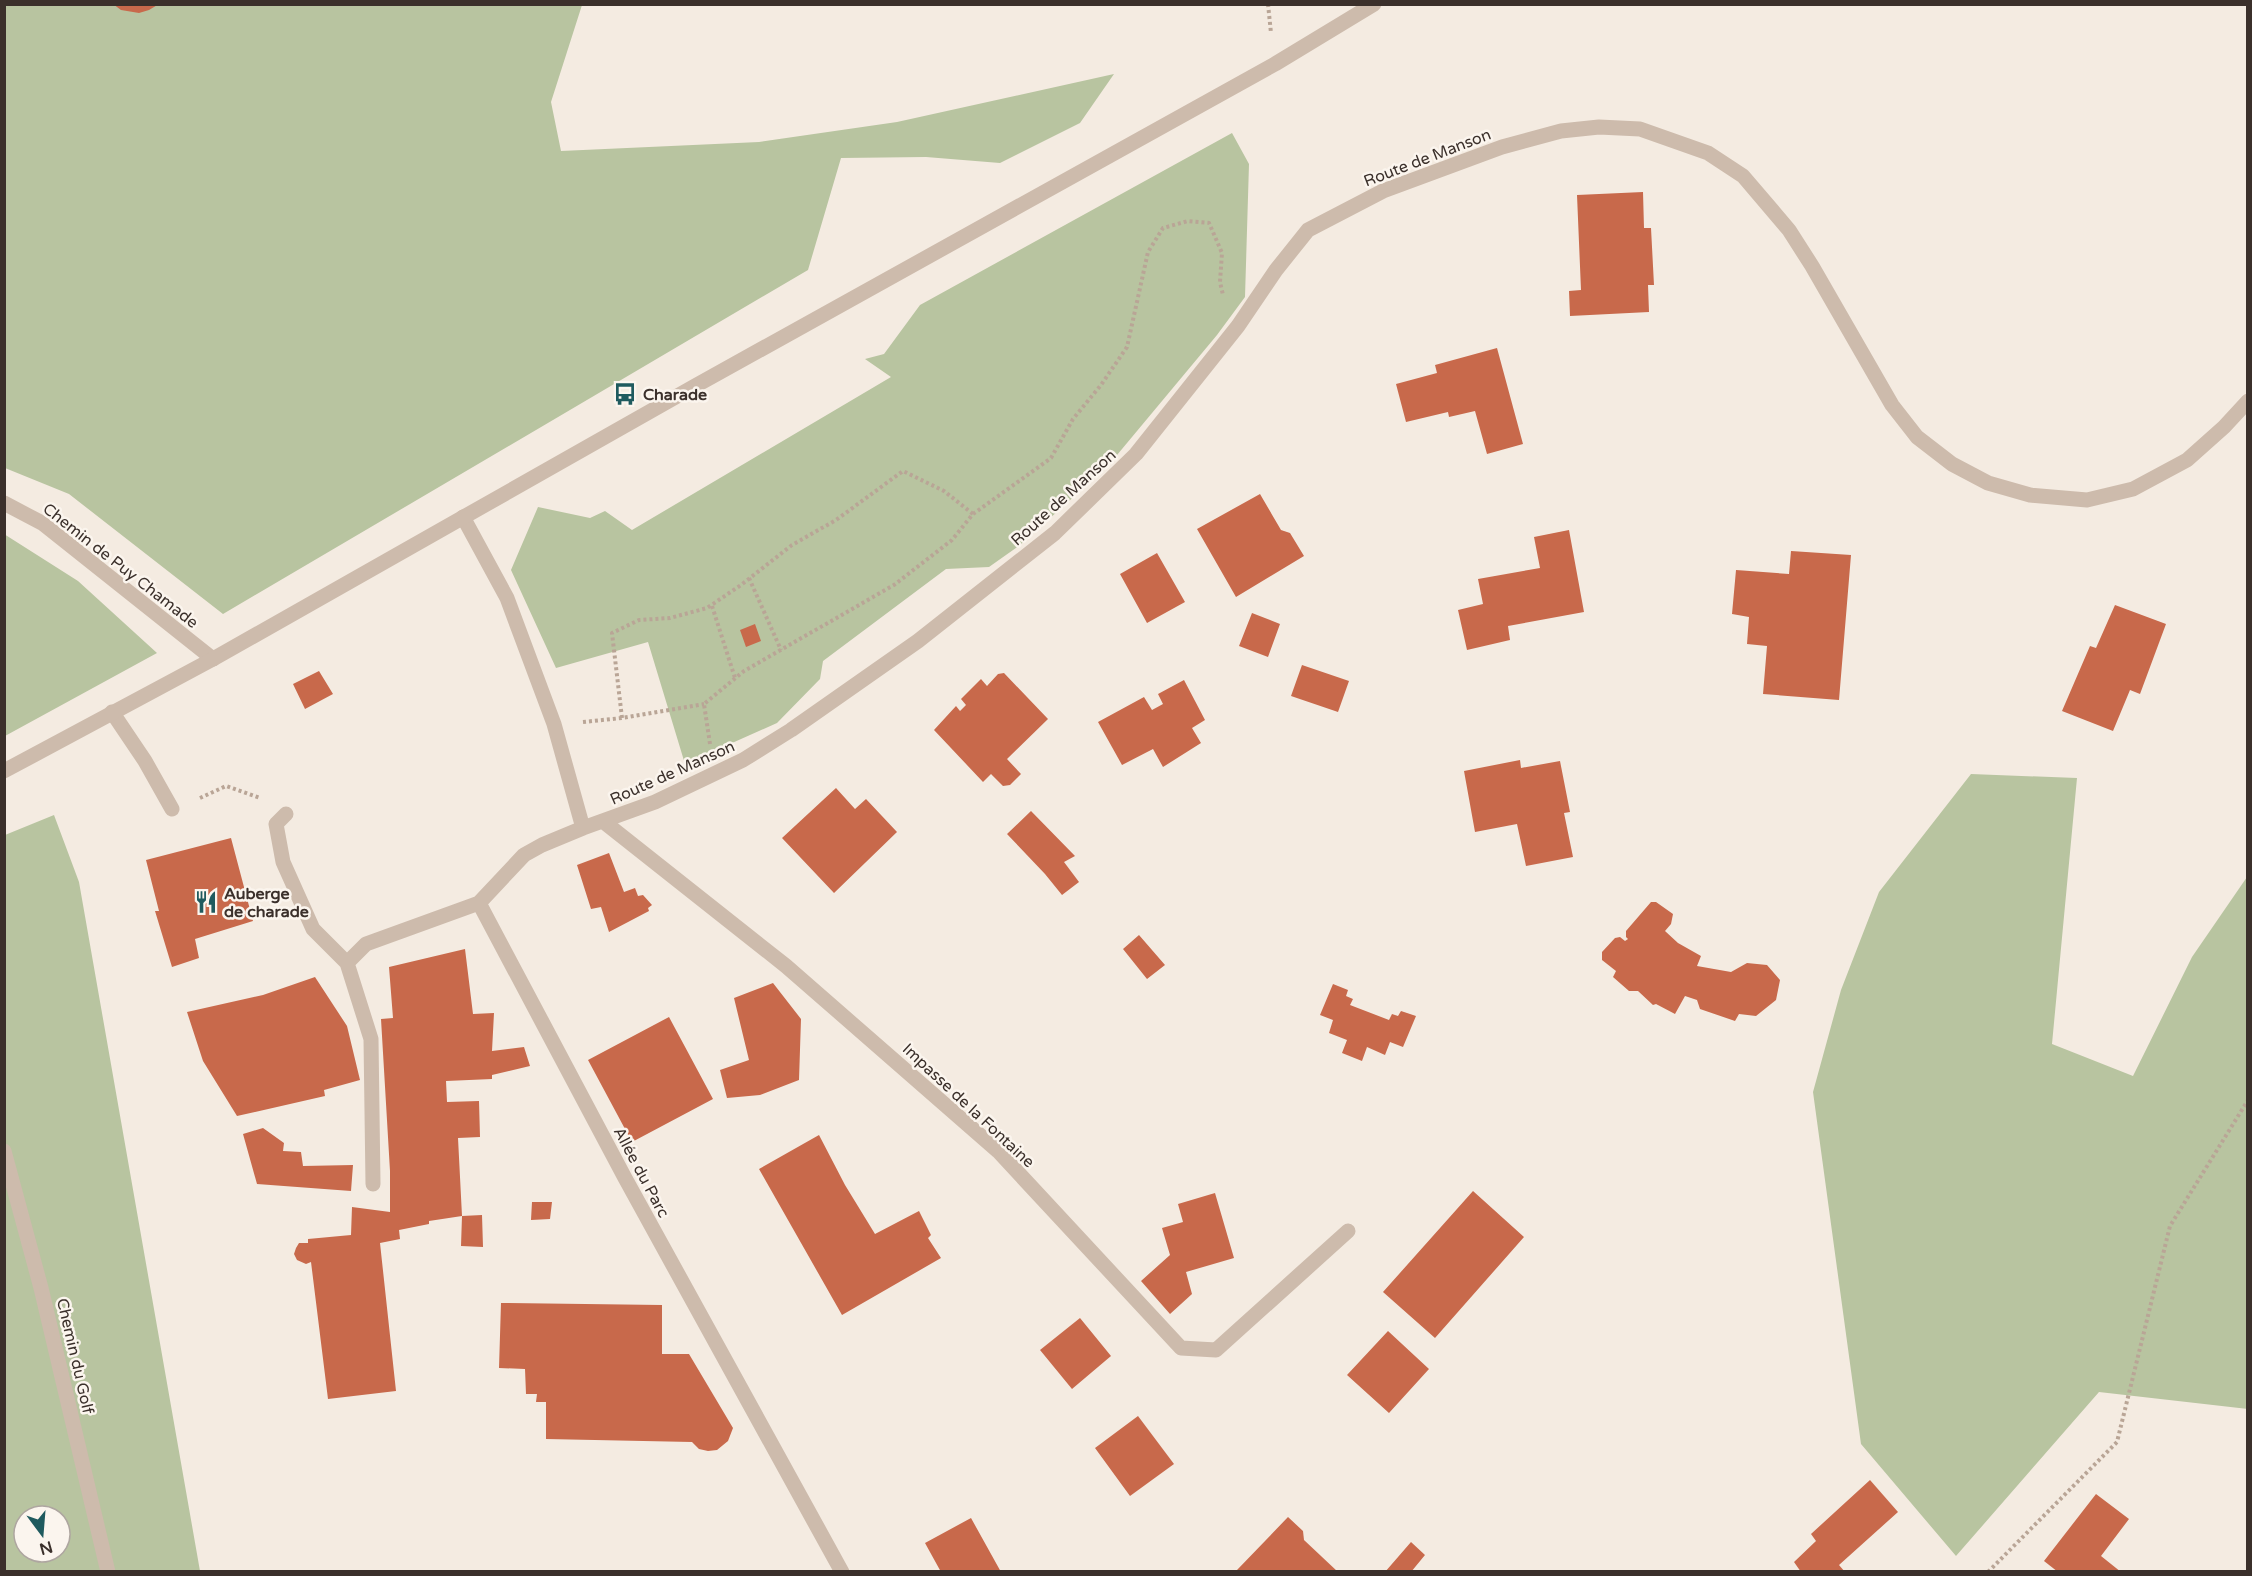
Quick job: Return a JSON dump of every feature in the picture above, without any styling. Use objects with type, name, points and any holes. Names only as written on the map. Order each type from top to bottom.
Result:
[{"type":"street","points":[[4,771],[213,659],[695,386],[1275,64],[1374,4]]},
{"type":"street","name":"Route de Manson","points":[[584,828],[655,802],[715,774],[743,760],[791,730],[875,672],[1055,533],[1136,454],[1238,326],[1276,270],[1308,230],[1383,191],[1502,147],[1561,131],[1599,127],[1640,129],[1708,153],[1743,176],[1789,230],[1892,405],[1917,437],[1952,464],[1988,483],[2030,495],[2087,500],[2133,489],[2187,460],[2224,427],[2247,401]]},
{"type":"street","name":"Chemin de Puy Chamade","points":[[4,503],[42,523],[213,659]]},
{"type":"street","points":[[347,963],[366,944],[479,903],[524,855],[584,828],[554,724],[507,598],[463,517]]},
{"type":"street","points":[[112,712],[172,809]]},
{"type":"street","points":[[286,814],[276,824],[283,862],[313,928],[347,963],[371,1039],[373,1184]]},
{"type":"street","name":"Impasse de la Fontaine","points":[[604,822],[786,966],[998,1151],[1181,1348],[1216,1350],[1348,1231]]},
{"type":"street","name":"Allée du Parc","points":[[479,903],[625,1178],[842,1572]]},
{"type":"street","name":"Chemin du Golf","points":[[4,1151],[41,1288],[108,1572]]},
{"type":"path","points":[[554,724],[622,718],[704,705],[735,678],[894,585],[952,540],[973,514],[1051,458],[1073,419],[1101,386],[1127,347],[1148,252],[1163,228],[1188,221],[1209,223],[1222,253],[1220,282],[1226,313],[1238,326]]},
{"type":"path","points":[[622,718],[612,633],[639,620],[670,618],[712,606],[792,545],[836,520],[903,471],[944,490],[973,514]]},
{"type":"path","points":[[749,578],[781,650]]},
{"type":"path","points":[[712,606],[735,678]]},
{"type":"path","points":[[704,705],[715,774]]},
{"type":"path","points":[[172,809],[226,786],[254,795],[286,814]]},
{"type":"path","points":[[1988,1572],[2117,1442],[2170,1226],[2247,1100]]},
{"type":"green space","points":[[4,5],[582,5],[551,102],[561,151],[759,142],[897,122],[1114,74],[1080,123],[1000,163],[926,157],[841,158],[808,270],[223,614],[69,494],[5,468]]},
{"type":"green space","points":[[1232,133],[1249,164],[1245,297],[1217,335],[1107,467],[1020,545],[989,567],[946,569],[823,661],[820,679],[777,723],[685,764],[648,642],[556,668],[511,570],[538,507],[590,518],[605,511],[632,530],[891,377],[865,359],[884,354],[920,305]]},
{"type":"green space","points":[[4,534],[78,581],[157,653],[5,736]]},
{"type":"green space","points":[[1971,774],[2077,778],[2052,1044],[2133,1076],[2192,957],[2247,877],[2248,1409],[2099,1392],[1956,1556],[1861,1444],[1813,1092],[1841,990],[1879,892]]},
{"type":"green space","points":[[54,815],[79,882],[200,1571],[5,1572],[5,835]]},
{"type":"building","points":[[113,4],[159,4],[139,13],[121,10]]},
{"type":"building","points":[[1643,192],[1644,228],[1651,228],[1654,285],[1648,285],[1649,312],[1570,316],[1569,291],[1581,290],[1577,195]]},
{"type":"building","points":[[1497,348],[1523,444],[1487,454],[1475,411],[1449,417],[1448,412],[1406,422],[1396,384],[1437,373],[1435,365]]},
{"type":"building","points":[[1260,494],[1281,530],[1290,533],[1304,556],[1236,597],[1197,529]]},
{"type":"building","points":[[1569,530],[1584,612],[1508,626],[1510,640],[1467,650],[1458,610],[1483,604],[1478,579],[1540,568],[1534,537]]},
{"type":"building","points":[[1791,551],[1851,555],[1839,700],[1763,694],[1767,646],[1747,644],[1749,617],[1732,614],[1736,570],[1789,574]]},
{"type":"building","points":[[1157,553],[1185,602],[1147,623],[1120,574]]},
{"type":"building","points":[[2115,605],[2166,624],[2140,694],[2130,690],[2113,731],[2062,711],[2090,646],[2096,648]]},
{"type":"building","points":[[1252,613],[1280,624],[1268,657],[1239,646]]},
{"type":"building","points":[[755,624],[761,641],[746,647],[740,630]]},
{"type":"building","points":[[1302,665],[1349,681],[1338,712],[1291,696]]},
{"type":"building","points":[[319,671],[333,694],[305,709],[293,684]]},
{"type":"building","points":[[1004,673],[1048,719],[1007,759],[1021,774],[1010,785],[1003,786],[991,774],[983,782],[934,730],[956,706],[960,711],[966,705],[961,699],[981,679],[987,686],[998,674]]},
{"type":"building","points":[[1184,680],[1205,720],[1192,728],[1201,743],[1163,767],[1153,749],[1122,765],[1098,722],[1144,697],[1152,710],[1163,704],[1158,694]]},
{"type":"building","points":[[1520,760],[1521,768],[1560,761],[1570,812],[1564,813],[1573,857],[1526,866],[1517,824],[1475,832],[1464,771]]},
{"type":"building","points":[[836,788],[855,809],[866,799],[897,832],[834,893],[782,838]]},
{"type":"building","points":[[1031,811],[1075,856],[1064,862],[1079,882],[1062,895],[1007,834]]},
{"type":"building","points":[[231,838],[253,921],[195,939],[199,958],[172,967],[155,911],[159,911],[146,860]]},
{"type":"building","points":[[609,853],[624,892],[635,888],[638,896],[643,895],[652,905],[648,908],[649,911],[609,932],[601,907],[591,909],[577,865]]},
{"type":"building","points":[[1651,902],[1656,902],[1673,914],[1671,924],[1665,931],[1678,943],[1701,956],[1697,966],[1731,972],[1747,963],[1767,965],[1780,980],[1776,1000],[1756,1016],[1739,1014],[1735,1021],[1700,1009],[1697,1000],[1685,996],[1675,1014],[1656,1004],[1653,1005],[1638,991],[1629,991],[1613,977],[1616,971],[1602,960],[1602,952],[1615,938],[1620,937],[1625,941],[1628,939],[1626,931]]},
{"type":"building","points":[[1139,935],[1165,965],[1147,979],[1123,949]]},
{"type":"building","points":[[465,949],[473,1014],[494,1013],[492,1051],[524,1047],[530,1066],[492,1075],[492,1079],[446,1081],[447,1102],[479,1101],[480,1137],[458,1138],[462,1216],[429,1221],[429,1224],[399,1230],[400,1239],[380,1243],[396,1391],[328,1399],[311,1262],[306,1264],[297,1260],[294,1254],[299,1243],[308,1243],[308,1239],[351,1235],[352,1207],[390,1212],[390,1171],[381,1019],[393,1018],[389,967]]},
{"type":"building","points":[[315,977],[347,1026],[360,1080],[324,1090],[325,1096],[237,1116],[203,1061],[187,1012],[263,995]]},
{"type":"building","points":[[773,983],[801,1019],[799,1080],[760,1095],[727,1098],[720,1070],[749,1060],[734,998]]},
{"type":"building","points":[[1333,984],[1348,990],[1346,996],[1353,999],[1350,1005],[1389,1020],[1392,1014],[1398,1016],[1401,1011],[1416,1016],[1403,1047],[1390,1042],[1385,1055],[1367,1047],[1362,1061],[1342,1053],[1347,1040],[1329,1033],[1333,1020],[1320,1015]]},
{"type":"building","points":[[669,1017],[713,1099],[632,1142],[588,1060]]},
{"type":"building","points":[[263,1128],[284,1143],[283,1151],[301,1152],[303,1166],[353,1165],[351,1191],[257,1184],[243,1134]]},
{"type":"building","points":[[819,1135],[845,1185],[875,1234],[919,1211],[931,1235],[928,1238],[941,1258],[842,1315],[759,1169]]},
{"type":"building","points":[[1473,1191],[1524,1237],[1435,1338],[1383,1292]]},
{"type":"building","points":[[1215,1193],[1234,1258],[1186,1272],[1192,1294],[1170,1314],[1141,1281],[1170,1255],[1162,1228],[1183,1222],[1178,1204]]},
{"type":"building","points":[[532,1202],[552,1202],[550,1219],[531,1220]]},
{"type":"building","points":[[482,1215],[483,1247],[461,1246],[462,1216]]},
{"type":"building","points":[[501,1303],[662,1305],[662,1354],[689,1354],[733,1428],[728,1441],[717,1450],[708,1451],[699,1449],[692,1442],[546,1439],[546,1402],[536,1402],[537,1394],[526,1394],[525,1369],[499,1368]]},
{"type":"building","points":[[1080,1318],[1111,1356],[1072,1389],[1040,1350]]},
{"type":"building","points":[[1388,1331],[1429,1369],[1389,1413],[1347,1375]]},
{"type":"building","points":[[1138,1416],[1174,1464],[1130,1496],[1095,1448]]},
{"type":"building","points":[[1870,1480],[1898,1512],[1839,1565],[1845,1572],[1801,1572],[1794,1562],[1816,1541],[1811,1534]]},
{"type":"building","points":[[2096,1494],[2129,1519],[2101,1556],[2121,1572],[2058,1572],[2044,1561]]},
{"type":"building","points":[[1288,1517],[1303,1531],[1304,1540],[1338,1572],[1237,1570]]},
{"type":"building","points":[[971,1518],[1001,1572],[941,1572],[925,1543]]},
{"type":"building","points":[[1411,1542],[1425,1555],[1411,1572],[1385,1572]]},
{"type":"place","name":"Charade","points":[[625,394]]},
{"type":"place","name":"Auberge de charade","points":[[206,902]]}]
